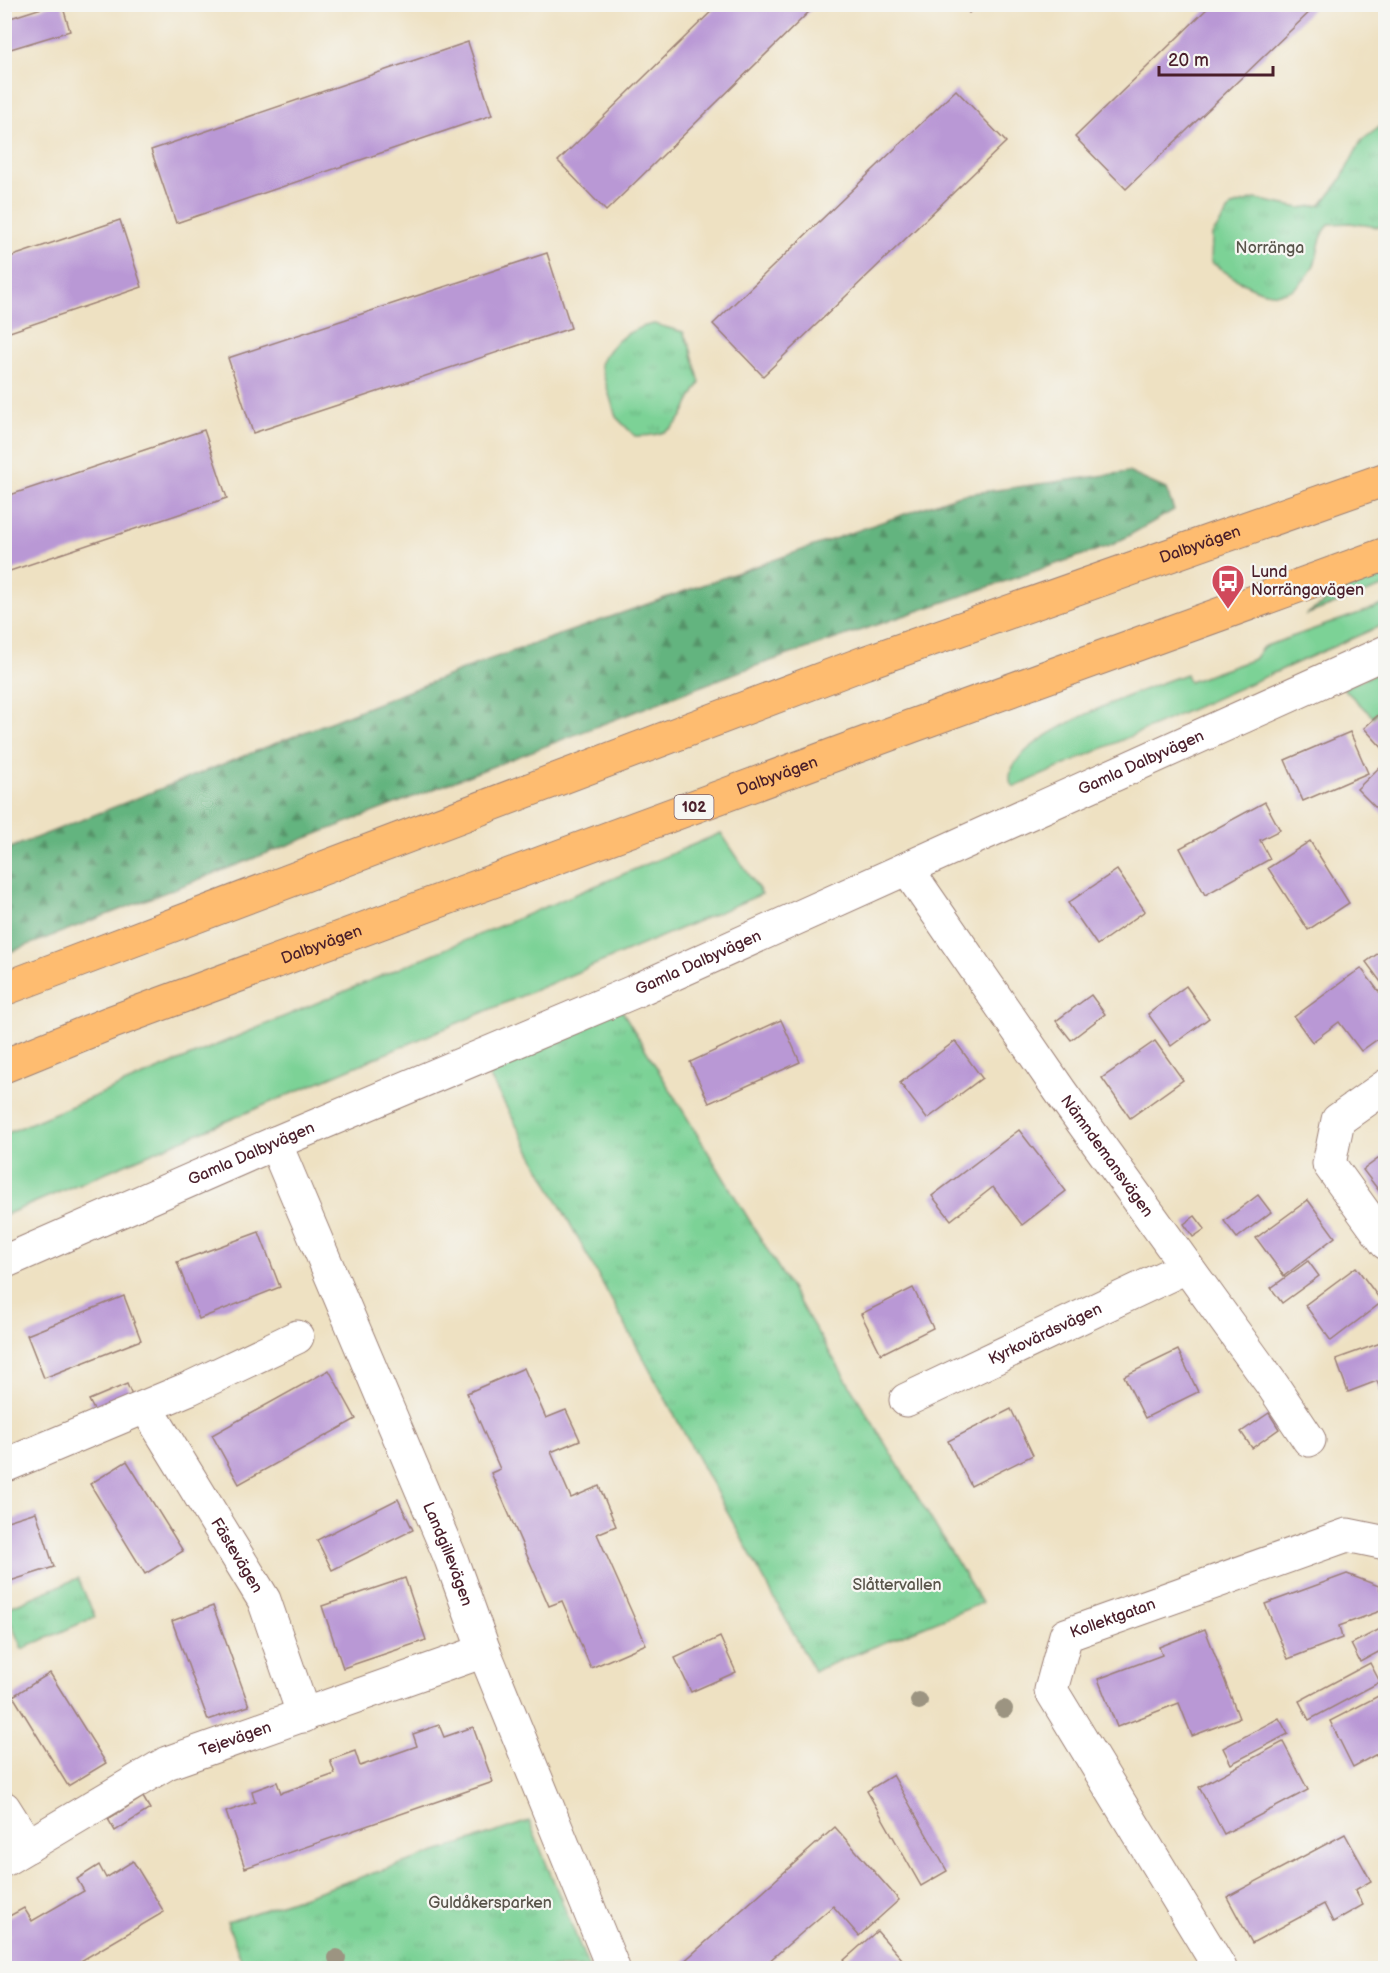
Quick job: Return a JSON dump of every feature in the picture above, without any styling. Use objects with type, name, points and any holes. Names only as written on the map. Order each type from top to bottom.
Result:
[{"type":"main road","name":"Dalbyvägen","points":[[4,989],[864,663],[1386,479]]},
{"type":"main road","name":"Dalbyvägen","points":[[4,1066],[107,1024],[252,970],[920,723],[1386,554]]},
{"type":"street","name":"Gamla Dalbyvägen","points":[[4,1262],[275,1143],[624,996],[907,869],[1013,818],[1386,652]]},
{"type":"street","name":"Nämndemansvägen","points":[[907,869],[1186,1268],[1282,1417],[1309,1440]]},
{"type":"street","points":[[1386,1086],[1338,1120],[1329,1164],[1386,1244]]},
{"type":"street","name":"Landgillevägen","points":[[275,1143],[446,1548],[484,1651],[613,1968]]},
{"type":"street","name":"Kyrkovärdsvägen","points":[[906,1400],[1186,1268]]},
{"type":"street","points":[[4,1466],[146,1407],[297,1337]]},
{"type":"street","name":"Fästevägen","points":[[146,1407],[264,1600],[304,1716]]},
{"type":"street","name":"Kollektgatan","points":[[1220,1968],[1051,1690],[1066,1635],[1347,1534],[1386,1543]]},
{"type":"street","name":"Tejevägen","points":[[16,1853],[167,1763],[484,1651]]},
{"type":"street","points":[[4,1808],[16,1853]]},
{"type":"green space","name":"Norränga","points":[[1385,123],[1385,228],[1350,223],[1329,224],[1322,236],[1313,267],[1302,282],[1290,291],[1264,292],[1237,280],[1211,262],[1212,235],[1232,206],[1255,199],[1300,208],[1321,205],[1340,181],[1361,141]]},
{"type":"green space","points":[[654,324],[683,332],[690,347],[700,383],[683,414],[672,428],[663,433],[635,436],[616,417],[600,364],[615,343],[637,329]]},
{"type":"green space","points":[[1128,472],[1166,489],[1174,510],[1112,545],[738,672],[5,954],[5,850],[485,661],[959,495]]},
{"type":"green space","points":[[1385,576],[1385,586],[1305,615],[1347,589]]},
{"type":"green space","points":[[1385,604],[1385,624],[1015,787],[1011,784],[1013,767],[1027,750],[1080,717],[1112,702],[1186,674],[1189,682],[1254,659],[1263,647]]},
{"type":"green space","points":[[1385,670],[1385,706],[1373,717],[1343,688]]},
{"type":"green space","points":[[721,833],[762,894],[5,1215],[5,1134]]},
{"type":"green space","name":"Slåttervallen","points":[[615,999],[982,1603],[814,1671],[479,1057]]},
{"type":"green space","points":[[78,1578],[95,1617],[22,1649],[5,1609]]},
{"type":"green space","name":"Guldåkersparken","points":[[529,1821],[589,1968],[244,1968],[227,1922]]},
{"type":"building","points":[[54,4],[62,4],[70,31],[4,51],[4,20]]},
{"type":"building","points":[[719,4],[817,4],[606,211],[558,161]]},
{"type":"building","points":[[960,4],[978,4],[969,13]]},
{"type":"building","points":[[1212,4],[1318,4],[1126,189],[1075,137]]},
{"type":"building","points":[[468,42],[492,115],[176,223],[151,150]]},
{"type":"building","points":[[956,90],[1006,142],[763,376],[713,324]]},
{"type":"building","points":[[120,220],[142,287],[4,334],[4,259]]},
{"type":"building","points":[[547,253],[571,328],[253,433],[228,358]]},
{"type":"building","points":[[204,430],[227,498],[4,573],[4,497]]},
{"type":"building","points":[[1386,708],[1386,752],[1364,728]]},
{"type":"building","points":[[1350,732],[1368,773],[1303,801],[1285,760]]},
{"type":"building","points":[[1386,761],[1386,811],[1382,814],[1357,789]]},
{"type":"building","points":[[1265,802],[1280,830],[1260,840],[1270,859],[1205,895],[1180,848]]},
{"type":"building","points":[[1310,841],[1349,903],[1308,930],[1268,868]]},
{"type":"building","points":[[1117,870],[1145,911],[1097,945],[1068,903]]},
{"type":"building","points":[[1386,948],[1386,989],[1366,962]]},
{"type":"building","points":[[1361,968],[1386,1001],[1386,1033],[1361,1051],[1339,1022],[1312,1042],[1294,1017]]},
{"type":"building","points":[[1186,986],[1209,1018],[1171,1046],[1148,1014]]},
{"type":"building","points":[[1091,995],[1105,1014],[1071,1040],[1056,1021]]},
{"type":"building","points":[[781,1020],[800,1062],[709,1103],[690,1062]]},
{"type":"building","points":[[955,1041],[982,1078],[927,1119],[900,1083]]},
{"type":"building","points":[[1155,1041],[1183,1080],[1130,1118],[1102,1078]]},
{"type":"building","points":[[1019,1130],[1066,1191],[1022,1225],[993,1187],[951,1220],[932,1196]]},
{"type":"building","points":[[1386,1153],[1386,1200],[1363,1170]]},
{"type":"building","points":[[1258,1195],[1271,1212],[1237,1238],[1224,1221]]},
{"type":"building","points":[[1308,1200],[1335,1237],[1284,1276],[1256,1238]]},
{"type":"building","points":[[1195,1216],[1205,1229],[1193,1237],[1184,1224]]},
{"type":"building","points":[[259,1232],[280,1287],[199,1319],[177,1262]]},
{"type":"building","points":[[1308,1261],[1319,1276],[1282,1303],[1271,1288]]},
{"type":"building","points":[[1356,1267],[1382,1302],[1331,1341],[1305,1305]]},
{"type":"building","points":[[913,1288],[933,1328],[881,1354],[861,1314]]},
{"type":"building","points":[[124,1296],[141,1340],[44,1378],[27,1335]]},
{"type":"building","points":[[1386,1341],[1386,1404],[1377,1381],[1348,1392],[1336,1359]]},
{"type":"building","points":[[1178,1350],[1198,1392],[1145,1418],[1124,1376]]},
{"type":"building","points":[[524,1368],[546,1418],[566,1410],[580,1440],[551,1452],[571,1498],[599,1486],[616,1526],[597,1534],[646,1644],[591,1668],[562,1601],[549,1606],[491,1473],[500,1469],[467,1393]]},
{"type":"building","points":[[329,1370],[356,1419],[239,1484],[212,1435]]},
{"type":"building","points":[[127,1384],[133,1398],[96,1414],[89,1400]]},
{"type":"building","points":[[1011,1409],[1033,1455],[971,1486],[948,1441]]},
{"type":"building","points":[[1269,1413],[1279,1429],[1252,1448],[1241,1432]]},
{"type":"building","points":[[127,1461],[183,1551],[145,1574],[90,1484]]},
{"type":"building","points":[[398,1499],[413,1530],[332,1570],[317,1540]]},
{"type":"building","points":[[36,1512],[54,1567],[4,1583],[4,1522]]},
{"type":"building","points":[[1347,1574],[1379,1586],[1386,1609],[1339,1626],[1342,1638],[1288,1659],[1265,1604]]},
{"type":"building","points":[[405,1578],[426,1640],[343,1668],[322,1606]]},
{"type":"building","points":[[213,1606],[249,1706],[208,1720],[172,1621]]},
{"type":"building","points":[[1386,1626],[1386,1648],[1360,1662],[1351,1644]]},
{"type":"building","points":[[1205,1629],[1239,1718],[1192,1736],[1179,1703],[1117,1727],[1098,1679],[1162,1655],[1159,1647]]},
{"type":"building","points":[[720,1637],[736,1672],[691,1692],[675,1658]]},
{"type":"building","points":[[1370,1663],[1380,1682],[1309,1720],[1299,1701]]},
{"type":"building","points":[[50,1673],[106,1763],[68,1786],[13,1696]]},
{"type":"building","points":[[1386,1692],[1386,1749],[1353,1767],[1330,1721]]},
{"type":"building","points":[[1279,1718],[1288,1734],[1231,1764],[1223,1748]]},
{"type":"building","points":[[439,1725],[444,1737],[473,1727],[493,1782],[245,1868],[226,1812],[255,1802],[252,1791],[277,1782],[281,1793],[335,1774],[330,1760],[355,1751],[360,1766],[417,1746],[413,1734]]},
{"type":"building","points":[[1283,1742],[1308,1790],[1224,1834],[1199,1787]]},
{"type":"building","points":[[893,1775],[947,1871],[921,1886],[867,1791]]},
{"type":"building","points":[[143,1797],[150,1809],[115,1831],[108,1819]]},
{"type":"building","points":[[835,1827],[899,1900],[859,1936],[833,1906],[761,1968],[684,1968],[680,1965]]},
{"type":"building","points":[[1345,1834],[1371,1881],[1355,1890],[1363,1905],[1333,1922],[1324,1904],[1252,1943],[1227,1897]]},
{"type":"building","points":[[133,1861],[164,1912],[69,1968],[4,1968],[4,1938],[10,1935],[4,1926],[4,1919],[24,1908],[32,1921],[84,1891],[77,1879],[99,1865],[106,1878]]},
{"type":"building","points":[[877,1931],[910,1968],[835,1968]]},
{"type":"place","name":"Lund Norrängavägen","points":[[1228,610]]}]
